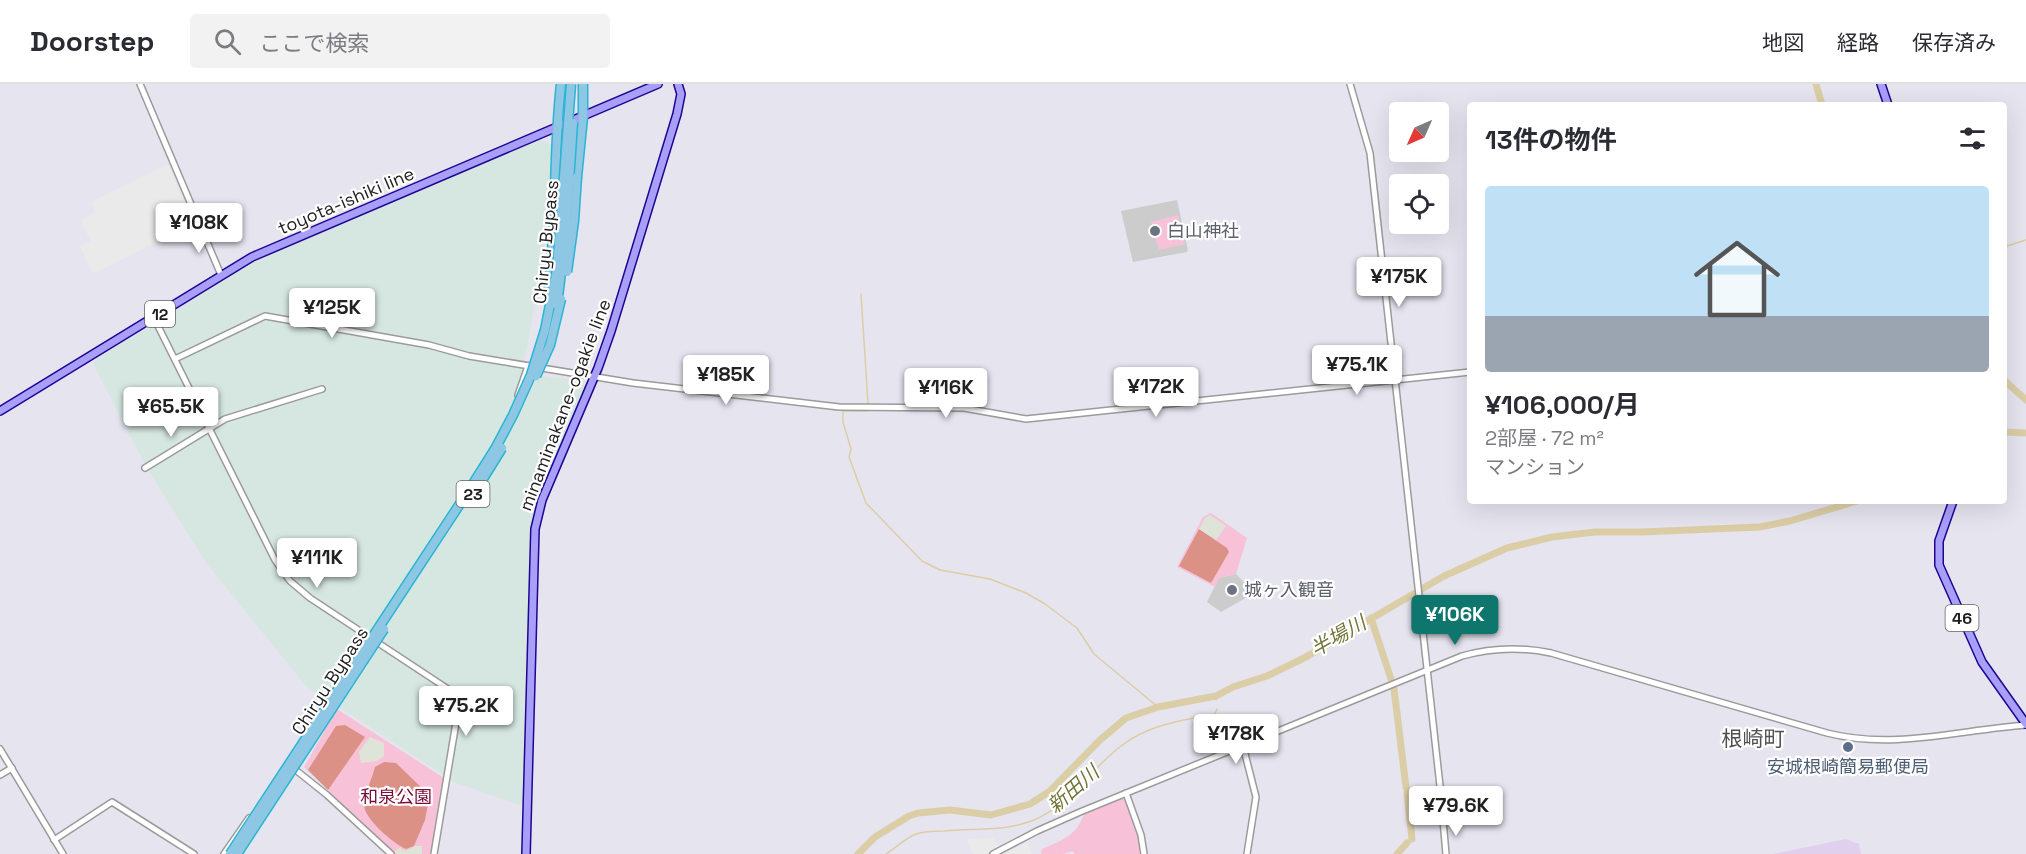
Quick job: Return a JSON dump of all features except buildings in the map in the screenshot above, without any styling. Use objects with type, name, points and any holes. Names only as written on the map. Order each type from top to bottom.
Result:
[{"type":"highway","name":"23","points":[[537,358],[548,303],[553,254],[556,128],[561,84]]},
{"type":"highway","name":"23","points":[[537,358],[555,280],[571,84]]},
{"type":"highway","name":"Chiryu Bypass","points":[[237,854],[488,471],[510,435],[536,376],[550,330],[562,275],[576,84]]},
{"type":"highway","name":"23","points":[[536,376],[550,345],[569,261],[583,117],[583,84]]},
{"type":"highway","name":"Chiryu Bypass","points":[[230,854],[495,449],[537,358]]},
{"type":"main road","name":"toyota-ishiki line","points":[[0,411],[221,275],[267,251],[658,84]]},
{"type":"main road","name":"minaminakane-ogakie line","points":[[526,854],[535,528],[542,500],[594,378],[615,321],[678,114],[681,94],[678,84]]},
{"type":"main road","points":[[1881,84],[1887,102]]},
{"type":"main road","name":"46","points":[[1952,504],[1939,541],[1939,565],[1982,662],[2026,725]]},
{"type":"street","points":[[140,84],[221,275]]},
{"type":"street","points":[[1350,84],[1370,153],[1446,854]]},
{"type":"street","points":[[176,359],[263,316],[429,345],[469,356],[594,378],[792,402],[860,408],[957,408],[1026,419],[1467,372]]},
{"type":"street","points":[[154,318],[284,574],[310,598],[460,699],[434,854]]},
{"type":"street","points":[[224,854],[491,448],[513,408],[528,366]]},
{"type":"street","points":[[145,468],[230,417],[322,389]]},
{"type":"street","points":[[993,854],[1058,821],[1427,670],[1478,652],[1514,649],[1545,652],[1827,733],[1860,740],[1895,740],[2026,725]]},
{"type":"street","points":[[1243,746],[1256,800],[1246,854]]},
{"type":"street","points":[[0,748],[63,854]]},
{"type":"street","points":[[285,764],[297,769],[391,854]]},
{"type":"street","points":[[0,775],[12,768]]},
{"type":"street","points":[[1126,793],[1141,835],[1144,854]]},
{"type":"street","points":[[54,840],[112,802],[194,854]]},
{"type":"shaded area","points":[[540,139],[551,145],[550,186],[542,267],[522,373],[588,382],[545,486],[531,527],[524,802],[520,805],[456,783],[306,686],[207,564],[148,470],[93,364],[96,359],[259,258]]},
{"type":"shaded area","points":[[168,164],[192,224],[95,273],[92,272],[80,246],[91,241],[80,220],[96,212],[91,202]]},
{"type":"shaded area","name":"白山神社","points":[[1177,200],[1187,252],[1133,262],[1121,211]]},
{"type":"shaded area","points":[[1210,515],[1226,526],[1216,540],[1199,529],[1205,518]]},
{"type":"shaded area","name":"城ヶ入観音","points":[[1236,574],[1254,593],[1221,612],[1207,602],[1219,578]]},
{"type":"shaded area","points":[[370,737],[384,743],[384,756],[377,761],[361,763],[359,752]]},
{"type":"shaded area","points":[[994,838],[999,847],[986,854],[974,854],[966,839]]},
{"type":"shaded area","points":[[1846,839],[1859,844],[1861,854],[1773,854]]},
{"type":"shaded area","points":[[1028,841],[1032,854],[1003,854]]},
{"type":"shaded area","points":[[415,846],[422,846],[422,854],[396,854],[394,852],[399,848],[406,851]]},
{"type":"green space","points":[[1178,215],[1185,244],[1159,250],[1151,222]]},
{"type":"green space","points":[[1211,513],[1247,538],[1236,574],[1219,578],[1215,587],[1177,567],[1203,517]]},
{"type":"green space","points":[[1199,529],[1227,548],[1229,552],[1211,583],[1179,566]]},
{"type":"green space","name":"和泉公園","points":[[337,709],[447,780],[431,854],[394,854],[304,767]]},
{"type":"green space","points":[[345,725],[365,737],[328,790],[308,770],[336,726]]},
{"type":"green space","points":[[384,762],[396,763],[424,790],[429,798],[425,820],[414,846],[406,849],[380,830],[365,810],[365,799],[375,767]]},
{"type":"green space","points":[[1123,797],[1137,832],[1142,854],[1074,854],[1073,851],[1063,854],[1041,854],[1042,849],[1074,832],[1085,812]]},
{"type":"waterway","points":[[1816,84],[1821,102]]},
{"type":"waterway","points":[[2007,246],[2026,240]]},
{"type":"waterway","points":[[861,294],[868,404]]},
{"type":"waterway","points":[[2007,383],[2026,400]]},
{"type":"waterway","points":[[868,411],[843,411],[843,422],[851,449],[849,457],[866,503],[922,561],[940,570],[990,579],[1026,593],[1045,604],[1077,628],[1094,654],[1158,707]]},
{"type":"waterway","name":"半場川","points":[[2007,432],[2026,433]]},
{"type":"waterway","name":"半場川","points":[[858,854],[875,837],[918,813],[950,810],[991,815],[1030,804],[1050,791],[1100,740],[1126,718],[1158,707],[1216,696],[1233,687],[1267,676],[1306,657],[1444,576],[1507,548],[1552,537],[1595,532],[1760,527],[1790,521],[1847,504]]},
{"type":"waterway","points":[[1371,618],[1391,679]]},
{"type":"waterway","points":[[1394,689],[1406,787]]},
{"type":"waterway","name":"新田川","points":[[886,854],[919,833],[1001,828],[1034,820],[1069,796],[1110,755],[1131,739],[1166,724],[1215,714],[1217,709]]},
{"type":"waterway","points":[[1407,793],[1412,839]]},
{"type":"waterway","points":[[1397,854],[1407,843]]},
{"type":"place","name":"白山神社","points":[[1155,231]]},
{"type":"place","name":"城ヶ入観音","points":[[1232,590]]},
{"type":"place","name":"安城根崎簡易郵便局","points":[[1848,747]]},
{"type":"district","name":"根崎町","points":[[1753,739]]}]
